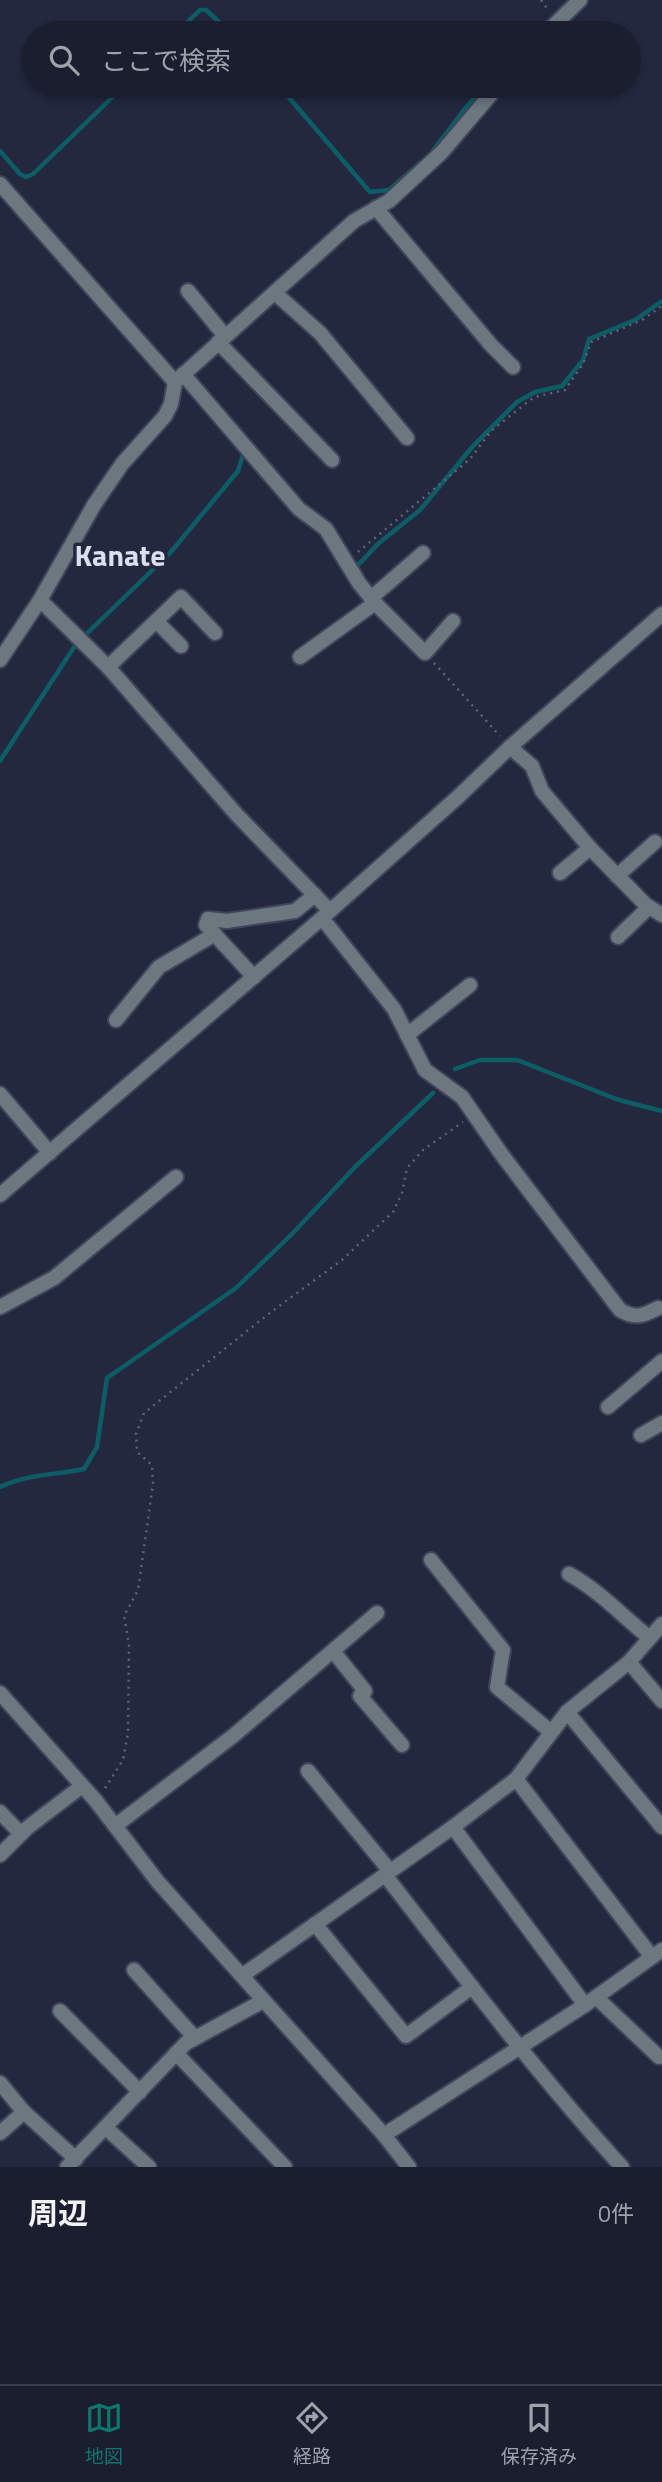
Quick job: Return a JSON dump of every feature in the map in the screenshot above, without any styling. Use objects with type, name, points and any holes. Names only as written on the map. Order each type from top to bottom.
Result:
[{"type":"street","points":[[558,21],[580,0]]},
{"type":"street","points":[[0,660],[40,600],[94,505],[122,464],[165,416],[179,378],[354,221],[389,201],[442,152],[488,98]]},
{"type":"street","points":[[0,184],[299,509],[326,530],[373,601],[425,653],[453,621]]},
{"type":"street","points":[[376,208],[491,345],[513,367]]},
{"type":"street","points":[[188,291],[221,339],[332,460]]},
{"type":"street","points":[[275,293],[320,333],[407,438]]},
{"type":"street","points":[[300,657],[373,601],[423,553]]},
{"type":"street","points":[[108,667],[181,597],[215,633]]},
{"type":"street","points":[[40,600],[108,667],[237,815],[315,895],[326,915],[394,1009],[425,1070],[462,1097],[502,1155],[620,1310],[630,1316],[661,1308]]},
{"type":"street","points":[[0,1195],[326,915],[510,747],[662,614]]},
{"type":"street","points":[[156,621],[181,646]]},
{"type":"street","points":[[510,747],[532,765],[541,791],[590,848],[617,876],[657,909],[618,937]]},
{"type":"street","points":[[617,876],[655,842]]},
{"type":"street","points":[[560,873],[590,848]]},
{"type":"street","points":[[254,977],[206,925],[208,919],[227,921],[295,912],[315,895]]},
{"type":"street","points":[[116,1020],[159,967],[215,934]]},
{"type":"street","points":[[407,1035],[470,985]]},
{"type":"street","points":[[0,1094],[50,1153]]},
{"type":"street","points":[[0,1307],[54,1278],[176,1177]]},
{"type":"street","points":[[608,1406],[662,1361]]},
{"type":"street","points":[[641,1435],[662,1423]]},
{"type":"street","points":[[430,1560],[503,1650],[497,1687],[551,1732]]},
{"type":"street","points":[[569,1574],[590,1586],[650,1638]]},
{"type":"street","points":[[115,1826],[233,1736],[377,1613]]},
{"type":"street","points":[[243,1975],[453,1827],[516,1779],[567,1712],[629,1662],[662,1625]]},
{"type":"street","points":[[333,1651],[365,1691],[360,1696],[402,1745]]},
{"type":"street","points":[[629,1662],[662,1701]]},
{"type":"street","points":[[0,1693],[96,1801],[158,1882],[384,2135],[409,2167]]},
{"type":"street","points":[[567,1712],[662,1827]]},
{"type":"street","points":[[308,1770],[520,2048],[622,2167]]},
{"type":"street","points":[[384,2135],[591,2001],[657,1953],[516,1779]]},
{"type":"street","points":[[0,1855],[21,1834],[82,1786]]},
{"type":"street","points":[[0,1812],[21,1834]]},
{"type":"street","points":[[453,1827],[591,2001],[659,2057]]},
{"type":"street","points":[[315,1924],[407,2036],[472,1987]]},
{"type":"street","points":[[134,1970],[195,2038]]},
{"type":"street","points":[[0,2083],[72,2163],[176,2053],[195,2038],[263,2001]]},
{"type":"street","points":[[60,2011],[140,2092]]},
{"type":"street","points":[[176,2053],[285,2167]]},
{"type":"street","points":[[0,2133],[24,2112]]},
{"type":"street","points":[[106,2127],[149,2167]]},
{"type":"path","points":[[347,562],[470,459],[491,431],[534,397],[565,390],[583,364],[591,342],[642,320],[662,306]]},
{"type":"path","points":[[427,655],[510,747]]},
{"type":"path","points":[[96,1801],[123,1760],[128,1733],[129,1644],[124,1616],[138,1590],[153,1484],[152,1465],[138,1452],[136,1434],[144,1413],[342,1260],[393,1212],[402,1192],[407,1168],[423,1150],[474,1114]]},
{"type":"waterway","points":[[553,17],[570,0]]},
{"type":"waterway","points":[[189,21],[200,10],[206,10],[218,21]]},
{"type":"waterway","points":[[0,151],[20,174],[26,177],[33,174],[112,98]]},
{"type":"waterway","points":[[289,98],[370,192],[389,190],[420,163]]},
{"type":"waterway","points":[[431,153],[475,98]]},
{"type":"waterway","points":[[353,565],[359,564],[379,543],[420,510],[473,446],[517,402],[535,392],[562,386],[583,360],[589,339],[635,320],[662,301]]},
{"type":"waterway","points":[[0,761],[76,644],[170,553],[238,471],[243,455],[250,462]]},
{"type":"waterway","points":[[455,1069],[480,1060],[517,1060],[619,1100],[662,1111]]},
{"type":"waterway","points":[[0,1487],[31,1477],[84,1469],[97,1447],[107,1378],[236,1288],[355,1167],[433,1093]]},
{"type":"district","name":"Kanate","points":[[120,555]]}]
